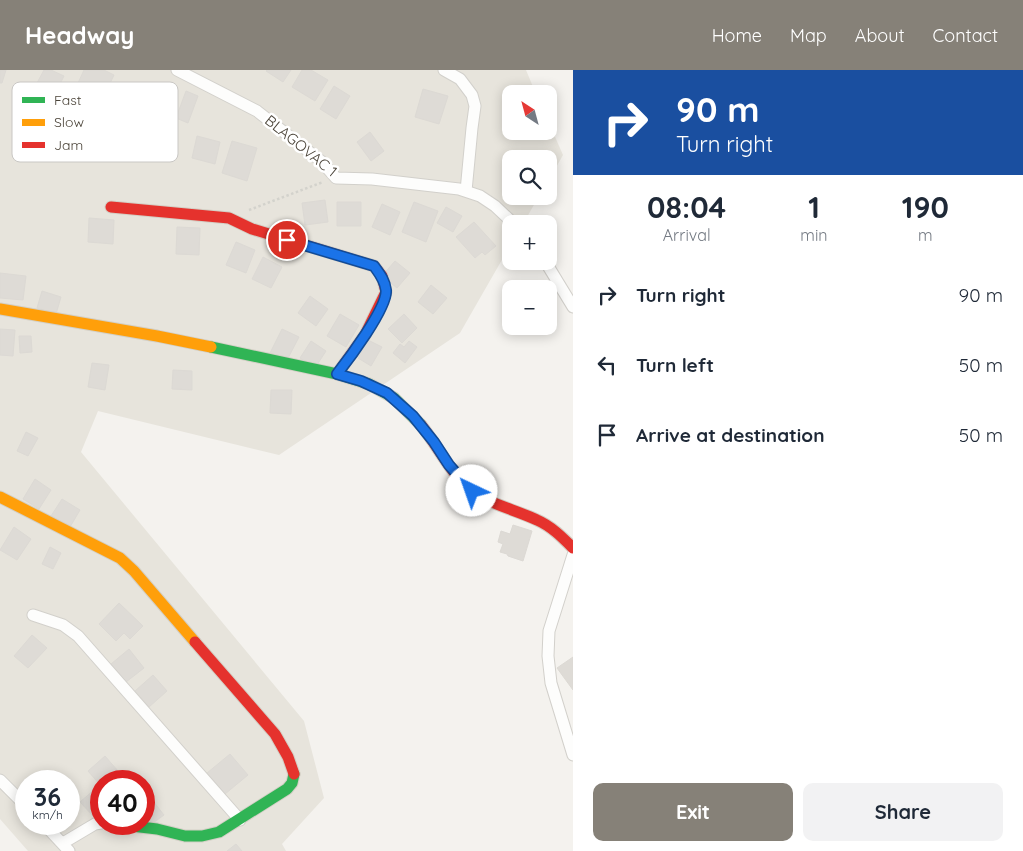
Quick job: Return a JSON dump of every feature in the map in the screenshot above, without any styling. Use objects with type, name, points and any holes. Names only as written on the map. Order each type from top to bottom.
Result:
[{"type":"street","name":"BLAGOVAC 1","points":[[177,70],[257,111],[320,161],[336,178],[372,179],[459,189],[480,196],[504,215]]},
{"type":"street","points":[[444,70],[460,79],[472,95],[475,106],[466,191]]},
{"type":"street","points":[[111,207],[229,218],[252,229],[374,266],[382,276],[386,292],[373,322],[337,374]]},
{"type":"street","points":[[550,270],[573,307]]},
{"type":"street","points":[[0,308],[157,336],[337,374],[361,381],[387,393],[413,416],[434,442],[449,465],[472,491],[538,521],[560,534],[573,548]]},
{"type":"street","points":[[0,497],[120,558],[141,578],[275,734],[285,751],[294,774],[293,784],[240,820],[219,832],[202,836],[185,836],[155,829]]},
{"type":"street","points":[[573,555],[549,630],[548,656],[551,683],[573,755]]},
{"type":"street","points":[[33,615],[64,625],[78,636],[240,820]]},
{"type":"street","points":[[0,780],[15,795]]},
{"type":"street","points":[[55,835],[66,847],[90,828]]},
{"type":"path","points":[[229,218],[336,178]]},
{"type":"shaded area","points":[[0,70],[526,70],[532,85],[502,85],[502,140],[556,140],[563,155],[557,166],[557,150],[502,150],[502,205],[534,205],[528,215],[502,215],[502,260],[460,333],[279,455],[98,411],[81,452],[304,721],[324,798],[282,844],[286,851],[28,851],[0,819]]},
{"type":"building","points":[[0,70],[6,70],[2,83],[0,83]]},
{"type":"building","points":[[44,70],[51,70],[64,76],[61,82],[38,82]]},
{"type":"building","points":[[84,70],[104,70],[114,75],[111,82],[78,82]]},
{"type":"building","points":[[267,70],[291,70],[283,82]]},
{"type":"building","points":[[302,70],[311,70],[328,80],[315,101],[292,87]]},
{"type":"building","points":[[334,86],[350,96],[336,119],[320,109]]},
{"type":"building","points":[[423,89],[448,96],[439,124],[415,117]]},
{"type":"building","points":[[186,91],[198,96],[188,123],[178,119],[178,113]]},
{"type":"building","points":[[370,132],[384,151],[371,161],[357,142]]},
{"type":"building","points":[[197,136],[220,142],[215,164],[192,158]]},
{"type":"building","points":[[232,141],[257,148],[247,181],[222,173]]},
{"type":"building","points":[[325,200],[328,222],[305,225],[302,203]]},
{"type":"building","points":[[337,202],[361,202],[361,226],[337,226]]},
{"type":"building","points":[[414,202],[438,211],[426,242],[402,232]]},
{"type":"building","points":[[382,204],[400,212],[390,235],[372,227]]},
{"type":"building","points":[[446,207],[462,216],[453,232],[437,223]]},
{"type":"building","points":[[89,218],[114,220],[113,244],[88,242]]},
{"type":"building","points":[[474,222],[496,246],[485,255],[482,252],[475,258],[456,237]]},
{"type":"building","points":[[177,227],[200,228],[199,255],[176,254]]},
{"type":"building","points":[[236,242],[255,250],[246,273],[226,265]]},
{"type":"building","points":[[263,257],[282,267],[271,288],[252,279]]},
{"type":"building","points":[[395,261],[410,273],[397,288],[382,276]]},
{"type":"building","points":[[0,273],[26,276],[23,300],[0,298]]},
{"type":"building","points":[[431,285],[447,298],[433,314],[418,302]]},
{"type":"building","points":[[42,291],[61,297],[56,314],[37,308]]},
{"type":"building","points":[[310,296],[328,309],[316,326],[298,313]]},
{"type":"building","points":[[340,314],[359,325],[346,347],[327,336]]},
{"type":"building","points":[[404,314],[417,328],[402,343],[388,329]]},
{"type":"building","points":[[0,329],[15,330],[13,356],[0,355]]},
{"type":"building","points":[[282,329],[299,337],[286,362],[270,353]]},
{"type":"building","points":[[19,336],[31,336],[32,352],[20,353]]},
{"type":"building","points":[[368,340],[382,347],[371,366],[358,358]]},
{"type":"building","points":[[311,341],[326,351],[315,368],[300,358]]},
{"type":"building","points":[[409,341],[417,347],[405,363],[393,353],[400,344],[404,347]]},
{"type":"building","points":[[92,363],[109,365],[105,390],[88,387]]},
{"type":"building","points":[[173,370],[192,371],[192,390],[172,389]]},
{"type":"building","points":[[271,390],[292,390],[291,414],[270,413]]},
{"type":"building","points":[[26,432],[38,438],[28,456],[17,451]]},
{"type":"building","points":[[35,479],[51,490],[39,509],[23,499]]},
{"type":"building","points":[[62,499],[80,510],[70,527],[51,516]]},
{"type":"building","points":[[513,525],[532,531],[523,561],[500,552],[503,544],[498,542],[501,531],[510,534]]},
{"type":"building","points":[[14,527],[31,539],[17,560],[0,550]]},
{"type":"building","points":[[50,547],[61,553],[53,569],[42,564]]},
{"type":"building","points":[[119,603],[143,626],[130,639],[124,633],[116,641],[99,624]]},
{"type":"building","points":[[32,635],[47,648],[28,668],[14,656]]},
{"type":"building","points":[[129,649],[144,668],[126,682],[111,664]]},
{"type":"building","points":[[573,657],[573,690],[557,668]]},
{"type":"building","points":[[153,675],[167,691],[149,707],[135,691]]},
{"type":"building","points":[[230,754],[248,775],[225,794],[207,773]]},
{"type":"building","points":[[105,756],[117,770],[90,770],[90,773],[88,771]]},
{"type":"building","points":[[90,793],[90,813],[80,802]]},
{"type":"building","points":[[155,804],[164,815],[155,822]]},
{"type":"building","points":[[236,844],[242,851],[227,851]]},
{"type":"traffic: fast","points":[[211,347],[337,374],[369,384],[394,398],[421,425]]},
{"type":"traffic: fast","points":[[155,829],[185,836],[202,836],[219,832],[287,789],[292,783],[294,774]]},
{"type":"traffic: slow","points":[[0,309],[211,347]]},
{"type":"traffic: slow","points":[[0,497],[120,558],[134,571],[195,642]]},
{"type":"traffic: jam","points":[[111,207],[229,218],[252,229],[374,266],[382,276],[386,292],[365,335],[337,374]]},
{"type":"traffic: jam","points":[[421,425],[458,478],[473,492],[542,522],[573,548]]},
{"type":"traffic: jam","points":[[195,642],[275,734],[288,757],[294,774]]},
{"type":"route","points":[[287,240],[374,266],[382,276],[386,292],[373,322],[337,374],[361,381],[387,393],[413,416],[434,442],[449,465],[472,491]]}]
